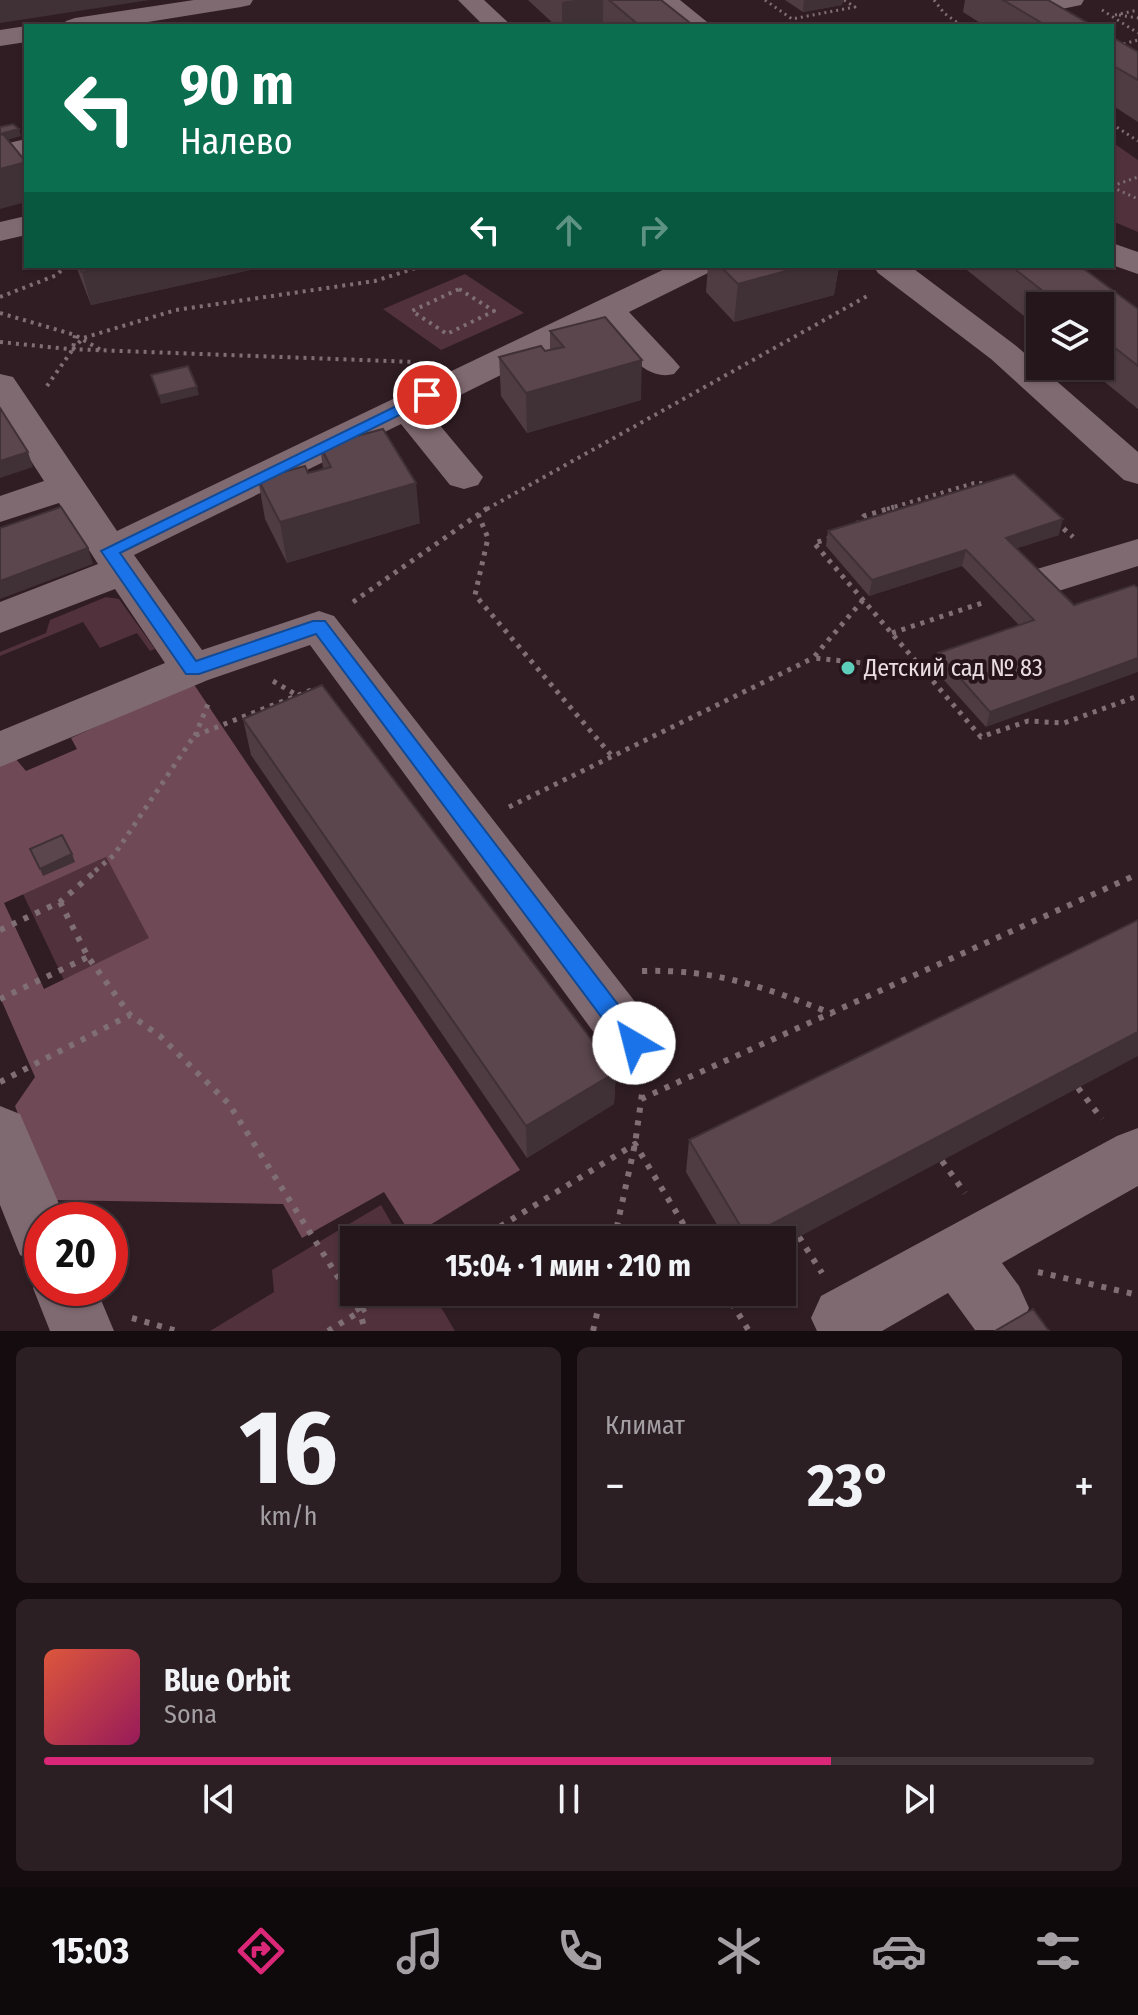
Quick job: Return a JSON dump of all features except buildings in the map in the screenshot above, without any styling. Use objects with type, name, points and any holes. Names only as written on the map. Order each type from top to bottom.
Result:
[{"type":"lane","points":[[88,24],[241,0]]},
{"type":"lane","points":[[470,0],[497,24]]},
{"type":"lane","points":[[665,0],[696,24]]},
{"type":"lane","points":[[1031,3],[1072,0]]},
{"type":"lane","points":[[1031,3],[1058,24]]},
{"type":"lane","points":[[0,38],[24,34]]},
{"type":"lane","points":[[0,154],[24,148]]},
{"type":"lane","points":[[0,232],[24,226]]},
{"type":"lane","points":[[1114,254],[1138,264]]},
{"type":"lane","points":[[0,618],[116,561],[405,406],[693,268]]},
{"type":"lane","points":[[895,270],[1003,352],[1138,472]]},
{"type":"lane","points":[[608,309],[662,367]]},
{"type":"lane","points":[[0,385],[116,561],[192,669]]},
{"type":"lane","points":[[405,406],[464,477]]},
{"type":"lane","points":[[0,510],[66,487]]},
{"type":"lane","points":[[1052,579],[1138,552]]},
{"type":"lane","points":[[0,750],[192,669],[319,626],[634,1043]]},
{"type":"lane","points":[[0,1133],[29,1202]]},
{"type":"lane","points":[[843,1318],[1138,1155]]},
{"type":"lane","points":[[957,1254],[1015,1290]]},
{"type":"lane","points":[[72,1306],[82,1331]]},
{"type":"path","points":[[765,0],[792,19],[855,7],[844,0]]},
{"type":"path","points":[[934,0],[958,24]]},
{"type":"path","points":[[1138,10],[1114,15],[1138,18]]},
{"type":"path","points":[[1114,46],[1138,40]]},
{"type":"path","points":[[1114,125],[1138,141]]},
{"type":"path","points":[[1114,186],[1138,177]]},
{"type":"path","points":[[1114,188],[1138,199]]},
{"type":"path","points":[[0,297],[57,275],[63,268]]},
{"type":"path","points":[[22,420],[83,338],[176,310],[251,297],[319,291],[375,281],[416,268]]},
{"type":"path","points":[[319,626],[478,514],[841,312],[895,270]]},
{"type":"path","points":[[459,289],[494,311],[447,334],[412,311],[459,289]]},
{"type":"path","points":[[0,313],[75,335],[102,351]]},
{"type":"path","points":[[73,349],[75,335]]},
{"type":"path","points":[[0,342],[102,351],[441,363],[470,375]]},
{"type":"path","points":[[852,531],[864,516],[974,483],[1001,483]]},
{"type":"path","points":[[478,514],[488,538],[475,595],[611,755]]},
{"type":"path","points":[[839,535],[814,543],[981,737],[1028,721],[1064,723],[1138,696]]},
{"type":"path","points":[[470,827],[813,658],[863,600]]},
{"type":"path","points":[[892,633],[985,602]]},
{"type":"path","points":[[813,658],[923,669]]},
{"type":"path","points":[[0,930],[60,902],[114,855],[194,736],[295,694],[358,676]]},
{"type":"path","points":[[641,1099],[1138,874]]},
{"type":"path","points":[[60,902],[88,957],[130,1015],[160,1036],[229,1104],[360,1312],[365,1331]]},
{"type":"path","points":[[0,999],[88,957]]},
{"type":"path","points":[[581,973],[681,970],[754,983],[833,1014]]},
{"type":"path","points":[[0,1082],[130,1015]]},
{"type":"path","points":[[617,1226],[635,1144],[643,1079],[634,1043]]},
{"type":"path","points":[[501,1226],[635,1144]]},
{"type":"path","points":[[635,1144],[685,1226]]},
{"type":"path","points":[[1015,1290],[1138,1295]]},
{"type":"path","points":[[328,1331],[370,1306]]},
{"type":"path","points":[[593,1331],[599,1306]]},
{"type":"path","points":[[734,1306],[749,1331]]},
{"type":"shaded area","points":[[1114,143],[1138,160],[1138,232],[1114,222]]},
{"type":"shaded area","points":[[465,274],[524,313],[441,350],[383,309]]},
{"type":"shaded area","points":[[106,597],[119,599],[155,649],[150,651],[137,633],[100,648],[83,622],[0,656],[0,652],[46,633],[50,620]]},
{"type":"shaded area","points":[[193,683],[520,1170],[428,1226],[406,1226],[384,1192],[302,1238],[283,1204],[51,1200],[15,1106],[35,1077],[0,997],[0,764],[15,758],[26,771],[77,749],[71,738]],"holes":[[[106,857],[149,938],[44,989],[4,903]]]},
{"type":"shaded area","points":[[106,857],[150,939],[64,980],[23,894]]},
{"type":"shaded area","points":[[381,1205],[393,1226],[346,1226]]},
{"type":"shaded area","points":[[340,1229],[340,1306],[440,1306],[455,1331],[210,1331],[274,1292],[272,1270]]},
{"type":"place","name":"Детский сад № 83","points":[[848,668]]},
{"type":"route","points":[[427,395],[110,551],[192,669],[319,626],[634,1043]]}]
